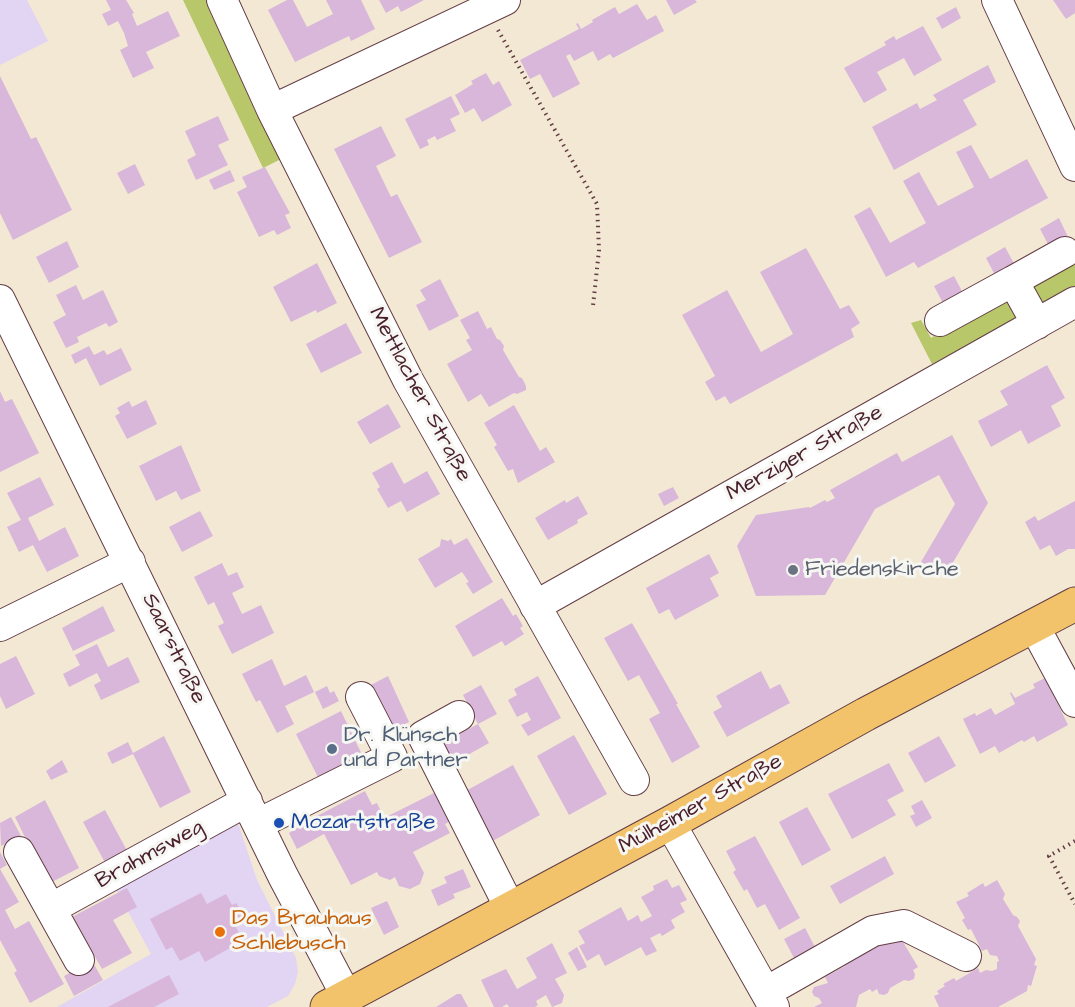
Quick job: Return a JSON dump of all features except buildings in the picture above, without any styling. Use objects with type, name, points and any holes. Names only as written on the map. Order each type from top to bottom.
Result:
[{"type":"main road","name":"Mülheimer Straße","points":[[337,1002],[670,823],[866,714],[1075,604]]},
{"type":"street","name":"Mettlacher Straße","points":[[222,0],[272,110],[408,380],[634,780]]},
{"type":"street","points":[[997,0],[1075,166]]},
{"type":"street","points":[[272,110],[495,5]]},
{"type":"street","points":[[940,321],[1065,252]]},
{"type":"street","points":[[1013,281],[1036,324]]},
{"type":"street","name":"Saarstraße","points":[[0,300],[253,813],[283,876],[337,1002]]},
{"type":"street","name":"Merziger Straße","points":[[535,606],[1075,302]]},
{"type":"street","points":[[0,626],[130,562]]},
{"type":"street","points":[[1034,626],[1075,702]]},
{"type":"street","name":"Brahmsweg","points":[[52,908],[253,813],[392,757],[361,697]]},
{"type":"street","points":[[459,716],[423,736],[510,908]]},
{"type":"street","points":[[670,823],[770,1000],[873,931],[904,925],[966,956]]},
{"type":"street","points":[[20,852],[79,960]]},
{"type":"path","points":[[495,5],[597,204],[599,250],[593,306]]},
{"type":"path","points":[[1075,841],[1049,856],[1075,904]]},
{"type":"shaded area","points":[[0,0],[27,0],[48,41],[0,65]]},
{"type":"shaded area","points":[[236,817],[257,880],[296,958],[298,972],[295,984],[288,996],[267,1007],[57,1007],[151,954],[113,884]]},
{"type":"green space","points":[[183,0],[211,0],[285,157],[263,168]]},
{"type":"green space","points":[[1075,257],[1075,287],[1036,308],[1029,283]]},
{"type":"green space","points":[[1001,295],[1022,316],[932,364],[911,323],[921,320],[931,338]]},
{"type":"place","name":"Friedenskirche","points":[[793,570]]},
{"type":"place","name":"Dr. Klünsch und Partner","points":[[332,749]]},
{"type":"place","name":"Mozartstraße","points":[[279,823]]},
{"type":"place","name":"Das Brauhaus Schlebusch","points":[[220,932]]}]
